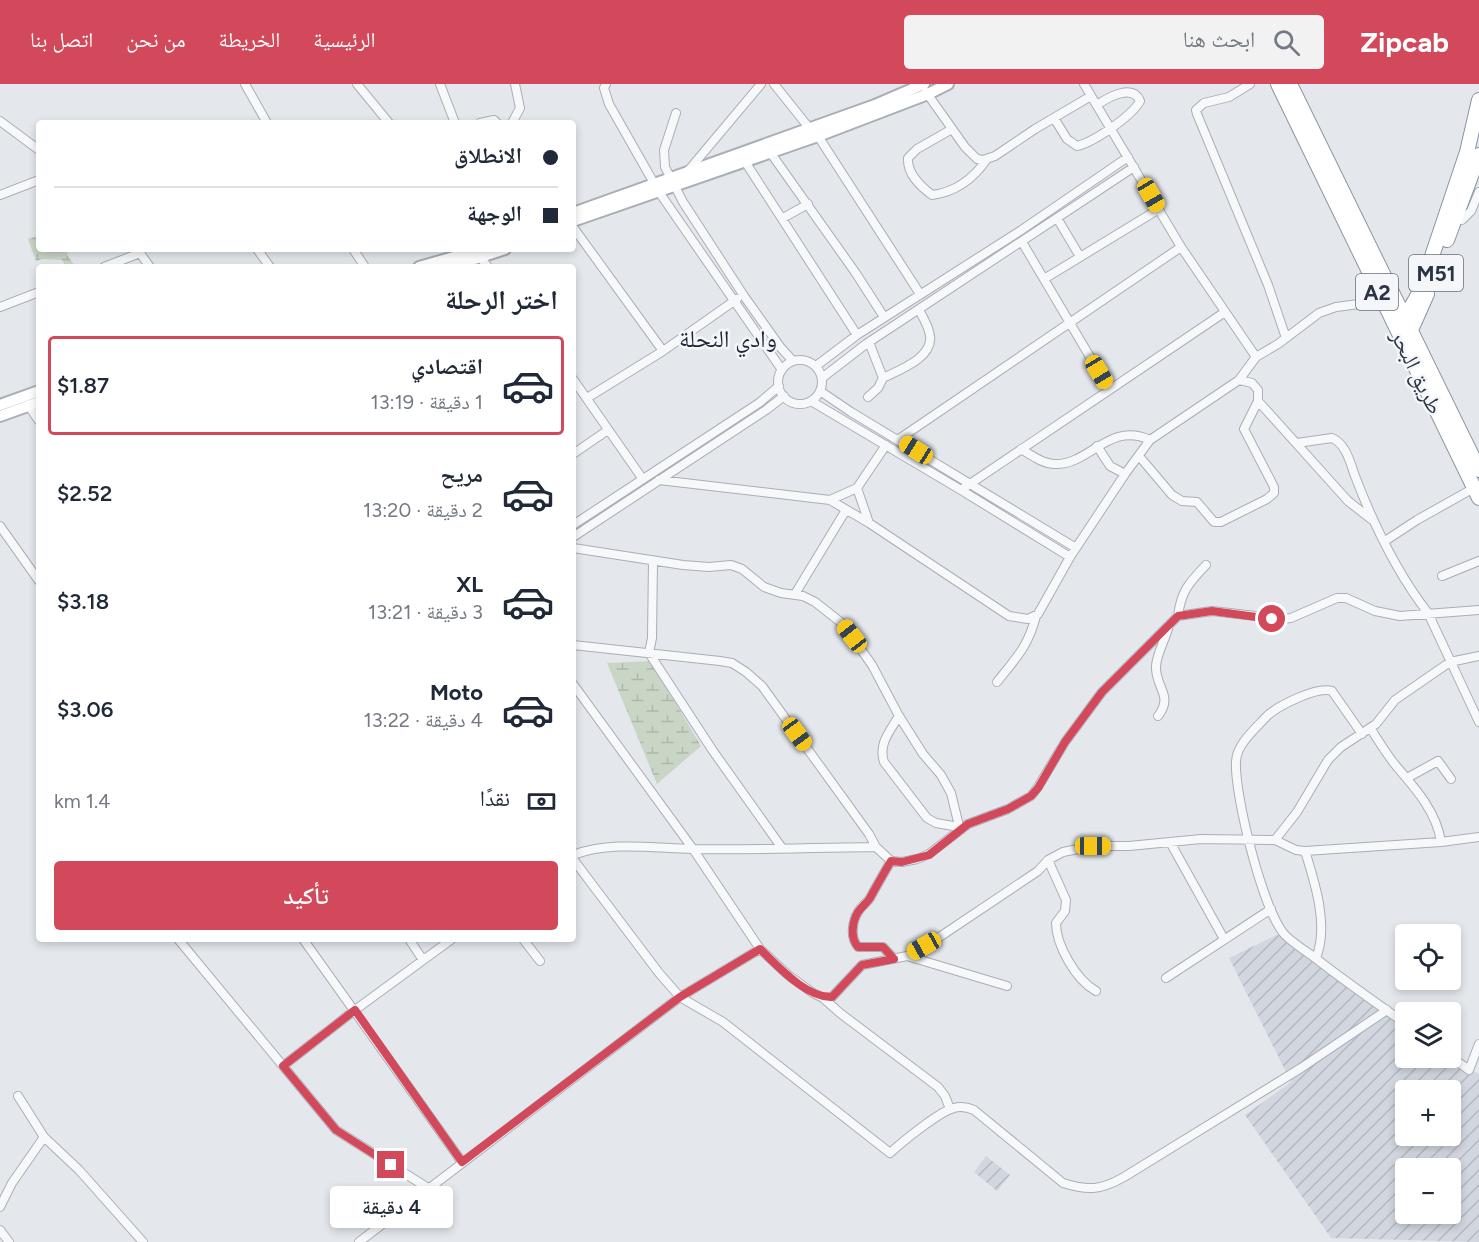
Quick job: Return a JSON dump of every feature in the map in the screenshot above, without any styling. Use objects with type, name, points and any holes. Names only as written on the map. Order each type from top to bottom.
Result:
[{"type":"highway","name":"طريق البحر","points":[[1278,84],[1382,301],[1411,330],[1422,366],[1476,493]]},
{"type":"highway","name":"طريق البحر","points":[[1290,84],[1398,319],[1479,470]]},
{"type":"highway","name":"M51","points":[[1456,213],[1478,104]]},
{"type":"highway","name":"M51","points":[[1411,330],[1436,272],[1479,155]]},
{"type":"highway","points":[[1398,319],[1413,303],[1456,213]]},
{"type":"main road","points":[[576,220],[673,181],[770,152],[923,87],[948,84]]},
{"type":"main road","points":[[673,181],[688,171],[814,132]]},
{"type":"main road","points":[[576,212],[657,188]]},
{"type":"main road","points":[[431,264],[477,252]]},
{"type":"main road","points":[[456,264],[479,252]]},
{"type":"main road","points":[[0,405],[36,392]]},
{"type":"main road","points":[[0,416],[34,404]]},
{"type":"street","points":[[245,84],[265,120]]},
{"type":"street","points":[[357,84],[387,120]]},
{"type":"street","points":[[440,84],[454,120]]},
{"type":"street","points":[[514,120],[520,108],[515,84]]},
{"type":"street","points":[[606,84],[604,88],[609,104],[657,188],[782,370]]},
{"type":"street","points":[[688,171],[761,84]]},
{"type":"street","points":[[774,84],[814,132],[920,294]]},
{"type":"street","points":[[1084,84],[1181,247],[1256,357]]},
{"type":"street","points":[[1250,84],[1229,96],[1204,103],[1196,110],[1268,285],[1286,338]]},
{"type":"street","points":[[923,87],[965,147],[977,159],[987,159]]},
{"type":"street","points":[[1054,118],[1067,140],[1077,146],[1091,141],[1124,119],[1140,101],[1132,87],[1119,88],[1097,105]]},
{"type":"street","points":[[952,129],[917,149],[908,158],[909,169],[915,179],[932,195],[940,194],[967,182],[976,175],[987,159],[1091,96]]},
{"type":"street","points":[[676,113],[664,150],[665,167],[697,225],[744,296],[793,361]]},
{"type":"street","points":[[0,121],[36,148]]},
{"type":"street","points":[[770,152],[885,317]]},
{"type":"street","points":[[816,366],[857,335],[1020,231],[1128,157]]},
{"type":"street","points":[[744,160],[857,335]]},
{"type":"street","points":[[822,378],[869,342],[1134,167]]},
{"type":"street","points":[[0,195],[36,181]]},
{"type":"street","points":[[1456,213],[1471,211],[1479,192]]},
{"type":"street","points":[[783,218],[808,204]]},
{"type":"street","points":[[1044,279],[1079,255],[1159,208]]},
{"type":"street","points":[[1057,218],[1079,255]]},
{"type":"street","points":[[576,231],[663,351]]},
{"type":"street","points":[[1022,242],[1109,389]]},
{"type":"street","points":[[899,439],[1181,247]]},
{"type":"street","points":[[110,264],[136,252]]},
{"type":"street","points":[[0,307],[36,293]]},
{"type":"street","points":[[587,398],[663,351],[744,296]]},
{"type":"street","points":[[997,682],[1026,646],[1036,616],[1070,557],[1150,440],[1239,380],[1256,357],[1319,313],[1382,301]]},
{"type":"street","points":[[868,397],[878,388],[883,378],[918,358],[928,348],[931,336],[919,310]]},
{"type":"street","points":[[961,490],[1225,312]]},
{"type":"street","points":[[869,342],[883,378]]},
{"type":"street","points":[[836,351],[843,362]]},
{"type":"street","points":[[811,401],[820,391],[822,378],[816,366],[805,360],[793,361],[782,370],[779,378],[779,386],[784,396],[796,403],[811,401],[1070,557]]},
{"type":"street","points":[[1139,456],[1172,495],[1182,501],[1197,502],[1211,520],[1221,522],[1267,499],[1274,493],[1272,483],[1244,429],[1258,401],[1257,387],[1252,383],[1239,380]]},
{"type":"street","points":[[576,383],[642,478]]},
{"type":"street","points":[[576,523],[759,403],[779,386]]},
{"type":"street","points":[[820,391],[1076,548]]},
{"type":"street","points":[[576,535],[784,396]]},
{"type":"street","points":[[1258,401],[1348,501],[1373,521]]},
{"type":"street","points":[[576,452],[608,430]]},
{"type":"street","points":[[1021,449],[1033,457],[1055,464],[1077,459],[1097,446],[1124,436],[1135,435],[1150,440]]},
{"type":"street","points":[[1297,443],[1332,438],[1341,444],[1349,458],[1373,521],[1406,581],[1428,613],[1479,722]]},
{"type":"street","points":[[830,500],[857,488],[886,445]]},
{"type":"street","points":[[1097,446],[1110,466],[1125,474]]},
{"type":"street","points":[[659,480],[830,500],[1009,616],[1025,619],[1036,616]]},
{"type":"street","points":[[857,488],[869,524]]},
{"type":"street","points":[[1385,541],[1417,520],[1476,493]]},
{"type":"street","points":[[795,594],[846,510]]},
{"type":"street","points":[[0,526],[36,577]]},
{"type":"street","points":[[576,548],[709,567],[731,565],[742,569],[764,587],[809,598],[843,624],[872,664],[899,716],[951,793],[960,828]]},
{"type":"street","points":[[653,561],[652,638],[649,653],[713,751],[783,848]]},
{"type":"street","points":[[1442,576],[1479,561]]},
{"type":"street","points":[[1178,616],[1180,597],[1206,565]]},
{"type":"street","points":[[576,645],[720,661],[732,663],[746,672],[772,698],[865,828],[876,847],[891,861],[902,862],[929,855],[960,828],[1008,809],[1031,796],[1065,742],[1102,692],[1178,616],[1212,611],[1291,618],[1337,598],[1346,598],[1375,611],[1400,616],[1479,610]]},
{"type":"street","points":[[1158,716],[1166,704],[1156,671],[1156,663],[1170,623]]},
{"type":"street","points":[[1275,840],[1297,812],[1328,760],[1341,747],[1371,729],[1395,699],[1450,662],[1479,656]]},
{"type":"street","points":[[576,688],[693,849],[760,949],[788,975],[823,998],[938,1087],[945,1096],[950,1109]]},
{"type":"street","points":[[1362,734],[1336,695],[1328,690],[1317,692],[1274,710],[1249,734],[1236,760],[1247,840],[1271,909],[1284,934],[1395,1016]]},
{"type":"street","points":[[899,716],[883,742],[884,762],[927,818],[936,823],[960,828]]},
{"type":"street","points":[[1371,729],[1383,749],[1426,803],[1438,825],[1441,842]]},
{"type":"street","points":[[1407,778],[1438,761],[1451,779]]},
{"type":"street","points":[[823,998],[832,997],[862,965],[907,956],[941,936],[1038,871],[1048,860],[1063,852],[1093,846],[1201,839],[1275,840],[1296,850],[1305,851],[1441,842],[1479,837]]},
{"type":"street","points":[[1170,842],[1224,939]]},
{"type":"street","points":[[576,856],[593,849],[617,847],[693,849],[876,847]]},
{"type":"street","points":[[1305,851],[1315,889],[1320,928],[1321,943],[1316,958]]},
{"type":"street","points":[[1048,860],[1066,900],[1065,911],[1056,923],[1058,935],[1076,975],[1095,991]]},
{"type":"street","points":[[576,861],[659,973],[680,997],[723,1022],[890,1153],[950,1109],[963,1107],[974,1110],[1063,1183],[1077,1187],[1101,1188],[1124,1177],[1301,1068],[1387,1010]]},
{"type":"street","points":[[891,861],[868,901],[859,910],[854,922],[853,935],[858,947],[883,947],[894,959]]},
{"type":"street","points":[[1166,978],[1271,909]]},
{"type":"street","points":[[180,942],[336,1130],[428,1188]]},
{"type":"street","points":[[305,942],[462,1162]]},
{"type":"street","points":[[411,942],[423,960]]},
{"type":"street","points":[[283,1066],[448,942]]},
{"type":"street","points":[[526,942],[540,961]]},
{"type":"street","points":[[358,1242],[680,997],[760,949]]},
{"type":"street","points":[[907,956],[1007,987]]},
{"type":"street","points":[[1461,1064],[1469,1070],[1479,1044]]},
{"type":"street","points":[[18,1096],[44,1137],[79,1170],[143,1242]]},
{"type":"street","points":[[0,1207],[12,1183],[44,1137]]},
{"type":"street","points":[[0,1230],[9,1242]]},
{"type":"shaded area","points":[[1279,934],[1395,1019],[1395,1068],[1461,1068],[1461,1064],[1479,1074],[1479,1242],[1331,1238],[1245,1115],[1291,1082],[1229,958]]},
{"type":"shaded area","points":[[986,1156],[1010,1175],[997,1191],[974,1172]]},
{"type":"green space","points":[[36,236],[36,252],[68,252],[67,255],[74,264],[64,264],[62,260],[36,261],[28,239]]},
{"type":"green space","points":[[651,661],[701,746],[657,784],[607,663]]},
{"type":"district","name":"وادي النحلة","points":[[728,338]]},
{"type":"route","points":[[391,1165],[336,1130],[283,1066],[355,1010],[462,1162],[680,997],[760,949],[788,975],[823,998],[832,997],[862,965],[894,959],[883,947],[858,947],[853,935],[854,922],[859,910],[868,901],[891,861],[902,862],[929,855],[968,824],[1008,809],[1031,796],[1065,742],[1102,692],[1178,616],[1212,611],[1272,619]]}]
